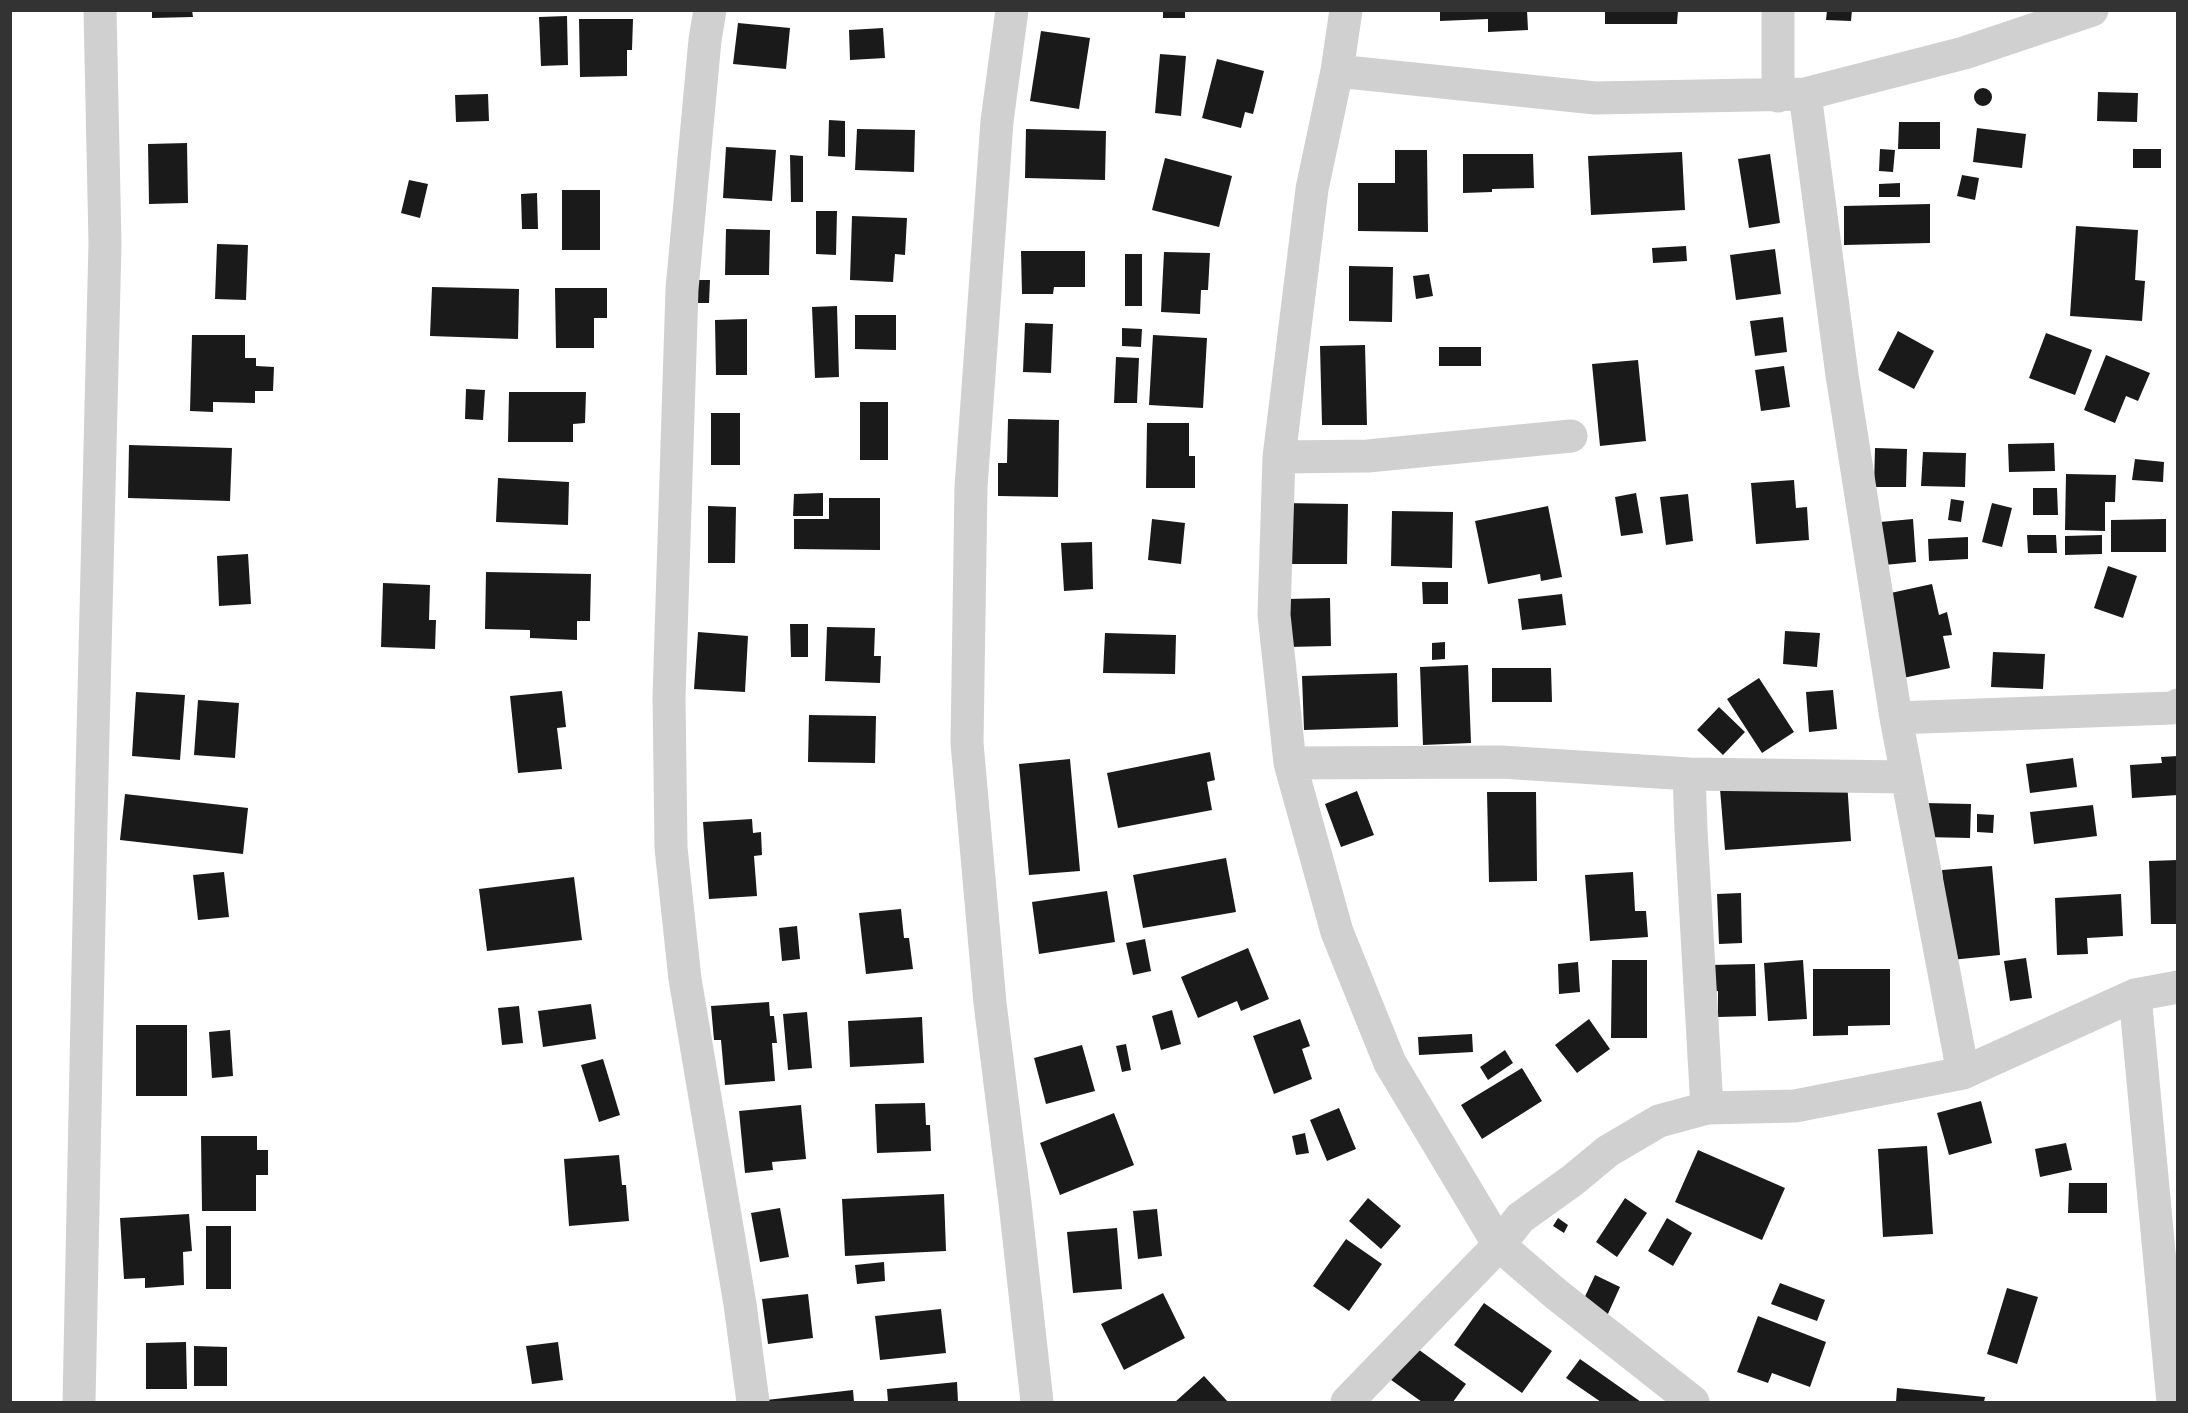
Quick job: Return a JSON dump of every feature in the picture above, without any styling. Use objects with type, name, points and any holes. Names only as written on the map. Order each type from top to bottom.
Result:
[{"type":"street","points":[[80,1402],[91,787],[105,243],[100,10]]},
{"type":"street","points":[[710,10],[682,290],[669,697],[671,848],[685,979],[740,1304],[753,1402]]},
{"type":"street","points":[[1012,10],[997,121],[971,487],[967,743],[990,1003],[1037,1402]]},
{"type":"street","points":[[1346,10],[1337,71],[1312,189],[1279,457],[1274,615],[1290,763],[1337,932],[1390,1063],[1499,1245],[1556,1294],[1693,1402]]},
{"type":"street","points":[[1778,10],[1842,375],[1906,777],[1963,1073]]},
{"type":"street","points":[[1337,71],[1595,98],[1792,95],[1964,52],[2092,10]]},
{"type":"street","points":[[1279,457],[1368,456],[1571,436]]},
{"type":"street","points":[[1896,718],[2172,708],[2178,705]]},
{"type":"street","points":[[1290,763],[1501,762],[1689,774],[1906,777]]},
{"type":"street","points":[[1689,774],[1707,1108]]},
{"type":"street","points":[[1347,1402],[1499,1245],[1520,1218],[1573,1180],[1608,1151],[1659,1121],[1707,1108],[1795,1106],[1963,1073],[2135,995],[2178,987]]},
{"type":"street","points":[[2135,995],[2173,1402]]},
{"type":"building","points":[[152,10],[192,10],[193,17],[152,18]]},
{"type":"building","points":[[1163,10],[1185,10],[1185,18],[1163,18]]},
{"type":"building","points":[[1440,10],[1527,10],[1528,30],[1488,32],[1488,19],[1440,21]]},
{"type":"building","points":[[1605,10],[1678,10],[1677,24],[1605,24]]},
{"type":"building","points":[[1827,10],[1852,10],[1851,21],[1826,20]]},
{"type":"building","points":[[567,16],[568,65],[541,66],[539,17]]},
{"type":"building","points":[[579,19],[633,19],[632,50],[627,50],[627,76],[580,77]]},
{"type":"building","points":[[738,23],[790,28],[786,69],[733,64]]},
{"type":"building","points":[[883,28],[885,58],[850,60],[849,30]]},
{"type":"building","points":[[1041,31],[1090,38],[1079,109],[1030,101]]},
{"type":"building","points":[[1160,54],[1186,56],[1181,116],[1155,113]]},
{"type":"building","points":[[1217,59],[1264,71],[1253,114],[1245,112],[1241,128],[1202,118]]},
{"type":"building","points":[[1983,88],[1989,91],[1992,97],[1989,103],[1983,106],[1977,103],[1974,97],[1977,91]]},
{"type":"building","points":[[2098,92],[2138,93],[2137,122],[2097,121]]},
{"type":"building","points":[[488,94],[489,121],[456,122],[455,95]]},
{"type":"building","points":[[829,120],[845,121],[845,157],[828,156]]},
{"type":"building","points":[[1899,122],[1940,122],[1940,149],[1898,149]]},
{"type":"building","points":[[1977,128],[2026,134],[2022,168],[1973,162]]},
{"type":"building","points":[[857,129],[915,130],[914,172],[855,170]]},
{"type":"building","points":[[1026,129],[1106,131],[1105,180],[1025,178]]},
{"type":"building","points":[[187,143],[188,203],[149,204],[148,144]]},
{"type":"building","points":[[726,147],[776,150],[772,201],[723,198]]},
{"type":"building","points":[[1880,149],[1895,150],[1893,172],[1879,171]]},
{"type":"building","points":[[2133,149],[2161,149],[2161,168],[2133,168]]},
{"type":"building","points":[[1395,150],[1427,150],[1428,232],[1358,231],[1358,183],[1395,183]]},
{"type":"building","points":[[1682,152],[1685,210],[1591,215],[1588,156]]},
{"type":"building","points":[[1463,154],[1533,154],[1534,188],[1492,189],[1492,192],[1463,193]]},
{"type":"building","points":[[1770,154],[1780,223],[1749,228],[1738,159]]},
{"type":"building","points":[[790,155],[803,156],[803,202],[791,202]]},
{"type":"building","points":[[1165,158],[1232,176],[1219,227],[1152,210]]},
{"type":"building","points":[[1962,175],[1979,178],[1975,200],[1957,196]]},
{"type":"building","points":[[409,180],[428,184],[420,218],[401,213]]},
{"type":"building","points":[[1900,183],[1900,197],[1879,197],[1879,184]]},
{"type":"building","points":[[562,190],[600,190],[600,250],[562,250]]},
{"type":"building","points":[[537,193],[538,229],[522,229],[521,194]]},
{"type":"building","points":[[1930,204],[1930,243],[1844,245],[1844,206]]},
{"type":"building","points":[[816,211],[837,211],[836,255],[816,254]]},
{"type":"building","points":[[852,216],[907,218],[905,255],[895,254],[893,282],[850,280]]},
{"type":"building","points":[[2076,226],[2138,230],[2135,280],[2145,281],[2142,321],[2070,316]]},
{"type":"building","points":[[726,229],[770,230],[769,275],[725,275]]},
{"type":"building","points":[[217,244],[248,245],[246,300],[215,299]]},
{"type":"building","points":[[1686,246],[1687,261],[1653,263],[1652,248]]},
{"type":"building","points":[[1775,249],[1781,294],[1736,300],[1730,255]]},
{"type":"building","points":[[1021,251],[1085,251],[1085,287],[1054,287],[1053,294],[1022,294]]},
{"type":"building","points":[[1164,252],[1210,253],[1208,290],[1201,290],[1200,314],[1161,312]]},
{"type":"building","points":[[1125,254],[1142,254],[1142,306],[1125,306]]},
{"type":"building","points":[[1349,266],[1393,267],[1392,322],[1349,321]]},
{"type":"building","points":[[1429,274],[1433,296],[1416,299],[1413,276]]},
{"type":"building","points":[[692,280],[710,280],[709,303],[692,303]]},
{"type":"building","points":[[432,287],[519,289],[518,339],[430,336]]},
{"type":"building","points":[[555,288],[607,288],[607,318],[594,318],[594,348],[556,348]]},
{"type":"building","points":[[837,306],[839,377],[815,378],[812,307]]},
{"type":"building","points":[[855,315],[896,315],[896,350],[855,349]]},
{"type":"building","points":[[1783,317],[1787,352],[1755,356],[1750,321]]},
{"type":"building","points":[[747,319],[747,375],[716,375],[715,320]]},
{"type":"building","points":[[1025,323],[1053,324],[1051,373],[1023,372]]},
{"type":"building","points":[[1122,328],[1142,329],[1141,347],[1122,346]]},
{"type":"building","points":[[1898,331],[1934,351],[1914,389],[1878,370]]},
{"type":"building","points":[[2046,333],[2092,350],[2075,395],[2029,378]]},
{"type":"building","points":[[192,335],[245,335],[245,358],[256,358],[256,366],[274,367],[273,391],[255,391],[255,403],[213,402],[213,412],[190,411]]},
{"type":"building","points":[[1153,335],[1207,338],[1203,408],[1149,405]]},
{"type":"building","points":[[1365,345],[1367,425],[1322,425],[1320,346]]},
{"type":"building","points":[[1439,347],[1481,347],[1481,366],[1439,366]]},
{"type":"building","points":[[2106,355],[2150,373],[2138,401],[2126,396],[2115,423],[2084,410]]},
{"type":"building","points":[[1116,357],[1139,358],[1137,403],[1114,403]]},
{"type":"building","points":[[1638,360],[1646,441],[1600,446],[1592,364]]},
{"type":"building","points":[[1784,366],[1790,407],[1761,411],[1755,370]]},
{"type":"building","points":[[466,389],[485,390],[483,420],[465,419]]},
{"type":"building","points":[[509,392],[586,392],[585,423],[573,424],[573,442],[508,442]]},
{"type":"building","points":[[860,402],[888,402],[888,460],[860,460]]},
{"type":"building","points":[[711,413],[740,413],[740,465],[711,465]]},
{"type":"building","points":[[1008,419],[1059,420],[1058,497],[998,496],[998,463],[1007,463]]},
{"type":"building","points":[[1147,423],[1189,423],[1189,456],[1195,456],[1195,488],[1146,488]]},
{"type":"building","points":[[2054,443],[2055,471],[2009,472],[2008,444]]},
{"type":"building","points":[[129,445],[232,448],[230,501],[128,498]]},
{"type":"building","points":[[1875,448],[1907,449],[1906,487],[1874,487]]},
{"type":"building","points":[[1923,452],[1966,453],[1965,487],[1921,486]]},
{"type":"building","points":[[2135,459],[2164,462],[2163,482],[2132,480]]},
{"type":"building","points":[[2066,474],[2116,475],[2115,502],[2105,502],[2105,531],[2065,530]]},
{"type":"building","points":[[498,478],[569,482],[568,525],[496,522]]},
{"type":"building","points":[[1794,480],[1796,508],[1807,507],[1809,540],[1756,544],[1751,483]]},
{"type":"building","points":[[2033,488],[2057,488],[2058,515],[2033,515]]},
{"type":"building","points":[[823,493],[823,516],[793,516],[794,494]]},
{"type":"building","points":[[1636,493],[1643,533],[1621,536],[1615,497]]},
{"type":"building","points":[[1688,494],[1693,541],[1666,545],[1660,497]]},
{"type":"building","points":[[829,498],[880,498],[880,550],[794,549],[794,519],[829,519]]},
{"type":"building","points":[[1951,499],[1964,501],[1961,522],[1948,520]]},
{"type":"building","points":[[1281,503],[1348,504],[1347,564],[1281,564]]},
{"type":"building","points":[[1992,503],[2012,508],[2002,547],[1982,542]]},
{"type":"building","points":[[708,506],[736,507],[735,563],[708,563]]},
{"type":"building","points":[[1548,506],[1562,577],[1541,581],[1540,574],[1488,584],[1475,521]]},
{"type":"building","points":[[1392,511],[1453,512],[1452,568],[1391,566]]},
{"type":"building","points":[[1152,519],[1185,523],[1181,564],[1148,560]]},
{"type":"building","points":[[1913,519],[1916,562],[1884,565],[1880,522]]},
{"type":"building","points":[[2166,519],[2166,552],[2111,552],[2111,520]]},
{"type":"building","points":[[2027,535],[2056,535],[2057,553],[2028,553]]},
{"type":"building","points":[[2102,535],[2102,554],[2065,555],[2065,536]]},
{"type":"building","points":[[1968,537],[1968,559],[1929,561],[1928,539]]},
{"type":"building","points":[[1092,542],[1093,589],[1064,591],[1061,543]]},
{"type":"building","points":[[248,554],[251,604],[219,606],[217,556]]},
{"type":"building","points":[[2108,566],[2137,576],[2123,618],[2094,608]]},
{"type":"building","points":[[486,572],[591,574],[590,621],[577,621],[577,640],[530,638],[530,630],[485,629]]},
{"type":"building","points":[[1422,582],[1448,582],[1448,604],[1423,604]]},
{"type":"building","points":[[383,583],[430,585],[429,620],[436,620],[435,649],[381,647]]},
{"type":"building","points":[[1932,584],[1939,615],[1947,612],[1952,635],[1943,636],[1950,668],[1903,678],[1886,594]]},
{"type":"building","points":[[1562,594],[1566,625],[1522,630],[1518,599]]},
{"type":"building","points":[[1330,598],[1331,646],[1288,647],[1287,599]]},
{"type":"building","points":[[790,624],[808,624],[808,657],[791,657]]},
{"type":"building","points":[[827,627],[875,628],[874,656],[881,656],[880,683],[825,681]]},
{"type":"building","points":[[1785,631],[1820,633],[1817,667],[1783,664]]},
{"type":"building","points":[[698,632],[748,636],[745,692],[694,689]]},
{"type":"building","points":[[1105,633],[1176,635],[1175,674],[1103,673]]},
{"type":"building","points":[[1445,642],[1445,659],[1432,660],[1432,643]]},
{"type":"building","points":[[1993,652],[2045,654],[2043,689],[1991,687]]},
{"type":"building","points":[[1468,665],[1471,743],[1423,745],[1420,667]]},
{"type":"building","points":[[1492,668],[1551,668],[1552,702],[1492,702]]},
{"type":"building","points":[[1397,673],[1398,727],[1304,730],[1302,676]]},
{"type":"building","points":[[1759,678],[1794,732],[1762,753],[1727,699]]},
{"type":"building","points":[[1833,690],[1837,729],[1809,732],[1806,692]]},
{"type":"building","points":[[562,691],[566,727],[557,728],[562,769],[518,773],[510,696]]},
{"type":"building","points":[[136,692],[185,695],[180,760],[132,756]]},
{"type":"building","points":[[198,700],[239,703],[235,758],[194,755]]},
{"type":"building","points":[[1719,707],[1745,732],[1723,755],[1697,730]]},
{"type":"building","points":[[809,715],[876,716],[875,763],[808,762]]},
{"type":"building","points":[[1210,752],[1215,780],[1207,782],[1212,810],[1118,828],[1107,773]]},
{"type":"building","points":[[2178,756],[2178,795],[2132,798],[2130,765],[2162,763],[2161,757]]},
{"type":"building","points":[[2073,758],[2077,787],[2030,793],[2026,764]]},
{"type":"building","points":[[1070,759],[1080,871],[1029,875],[1019,764]]},
{"type":"building","points":[[1847,781],[1851,841],[1725,850],[1720,789]]},
{"type":"building","points":[[1357,791],[1374,835],[1341,847],[1325,804]]},
{"type":"building","points":[[1487,792],[1536,792],[1537,881],[1489,882]]},
{"type":"building","points":[[125,794],[248,808],[243,854],[120,840]]},
{"type":"building","points":[[1924,803],[1971,804],[1970,838],[1924,837]]},
{"type":"building","points":[[2093,805],[2097,836],[2034,844],[2030,812]]},
{"type":"building","points":[[1977,814],[1994,815],[1993,833],[1977,832]]},
{"type":"building","points":[[752,819],[753,833],[761,832],[762,855],[754,856],[757,896],[709,899],[703,822]]},
{"type":"building","points":[[1226,858],[1236,912],[1143,928],[1133,875]]},
{"type":"building","points":[[2178,860],[2178,924],[2151,924],[2149,861]]},
{"type":"building","points":[[1992,866],[2000,955],[1951,960],[1942,870]]},
{"type":"building","points":[[224,872],[229,917],[198,920],[193,875]]},
{"type":"building","points":[[1633,872],[1635,911],[1646,911],[1648,937],[1590,941],[1585,875]]},
{"type":"building","points":[[574,877],[582,940],[487,951],[479,889]]},
{"type":"building","points":[[1107,891],[1115,942],[1039,954],[1032,902]]},
{"type":"building","points":[[1741,893],[1742,943],[1719,944],[1717,894]]},
{"type":"building","points":[[2121,894],[2123,936],[2087,938],[2088,954],[2057,955],[2055,898]]},
{"type":"building","points":[[901,909],[904,938],[909,938],[913,969],[866,974],[859,913]]},
{"type":"building","points":[[797,926],[800,959],[782,961],[779,928]]},
{"type":"building","points":[[1145,939],[1151,971],[1133,975],[1126,943]]},
{"type":"building","points":[[1248,948],[1269,999],[1241,1011],[1237,1001],[1198,1018],[1181,977]]},
{"type":"building","points":[[2026,958],[2032,998],[2010,1001],[2004,961]]},
{"type":"building","points":[[1612,960],[1647,960],[1647,1038],[1611,1038]]},
{"type":"building","points":[[1803,960],[1807,1019],[1768,1021],[1764,963]]},
{"type":"building","points":[[1578,962],[1580,992],[1559,994],[1558,964]]},
{"type":"building","points":[[1755,964],[1756,1016],[1718,1017],[1718,991],[1710,992],[1710,965]]},
{"type":"building","points":[[1813,969],[1890,969],[1890,1025],[1848,1026],[1848,1035],[1813,1036]]},
{"type":"building","points":[[769,1002],[770,1016],[774,1016],[777,1043],[772,1043],[775,1081],[725,1085],[721,1040],[714,1040],[711,1006]]},
{"type":"building","points":[[591,1004],[596,1039],[543,1047],[538,1011]]},
{"type":"building","points":[[519,1006],[523,1043],[502,1045],[498,1008]]},
{"type":"building","points":[[1172,1010],[1181,1044],[1161,1050],[1152,1016]]},
{"type":"building","points":[[807,1012],[812,1068],[788,1070],[783,1014]]},
{"type":"building","points":[[922,1017],[924,1063],[850,1067],[848,1021]]},
{"type":"building","points":[[1300,1019],[1310,1046],[1302,1049],[1312,1079],[1274,1094],[1253,1036]]},
{"type":"building","points":[[1589,1019],[1610,1049],[1577,1073],[1555,1045]]},
{"type":"building","points":[[136,1025],[187,1025],[187,1096],[136,1096]]},
{"type":"building","points":[[230,1030],[233,1076],[212,1078],[209,1032]]},
{"type":"building","points":[[1472,1034],[1473,1052],[1419,1055],[1418,1037]]},
{"type":"building","points":[[1126,1044],[1131,1070],[1122,1072],[1116,1046]]},
{"type":"building","points":[[1082,1045],[1095,1091],[1046,1104],[1034,1058]]},
{"type":"building","points":[[1505,1050],[1513,1063],[1488,1080],[1480,1067]]},
{"type":"building","points":[[603,1059],[620,1115],[599,1122],[581,1065]]},
{"type":"building","points":[[1522,1068],[1542,1101],[1482,1139],[1461,1105]]},
{"type":"building","points":[[1981,1101],[1992,1143],[1949,1155],[1937,1113]]},
{"type":"building","points":[[925,1103],[926,1125],[930,1125],[931,1151],[877,1153],[875,1104]]},
{"type":"building","points":[[801,1105],[806,1159],[772,1162],[773,1170],[745,1173],[739,1111]]},
{"type":"building","points":[[1339,1108],[1356,1149],[1327,1161],[1310,1120]]},
{"type":"building","points":[[1114,1113],[1134,1165],[1060,1195],[1040,1143]]},
{"type":"building","points":[[1305,1133],[1309,1153],[1296,1155],[1292,1136]]},
{"type":"building","points":[[201,1136],[257,1136],[257,1150],[268,1150],[268,1175],[256,1175],[256,1211],[202,1211]]},
{"type":"building","points":[[2066,1143],[2072,1170],[2040,1177],[2035,1149]]},
{"type":"building","points":[[1927,1146],[1933,1234],[1883,1237],[1878,1149]]},
{"type":"building","points":[[1698,1150],[1785,1188],[1762,1240],[1675,1202]]},
{"type":"building","points":[[619,1155],[622,1185],[626,1185],[629,1221],[569,1226],[564,1159]]},
{"type":"building","points":[[2069,1183],[2107,1183],[2107,1213],[2068,1213]]},
{"type":"building","points":[[944,1194],[946,1251],[845,1256],[842,1199]]},
{"type":"building","points":[[1368,1198],[1401,1226],[1381,1249],[1349,1221]]},
{"type":"building","points":[[1625,1198],[1647,1213],[1617,1257],[1596,1242]]},
{"type":"building","points":[[780,1208],[789,1257],[760,1262],[751,1213]]},
{"type":"building","points":[[1157,1209],[1162,1256],[1138,1259],[1133,1211]]},
{"type":"building","points":[[189,1214],[192,1251],[183,1252],[184,1285],[145,1288],[145,1278],[124,1279],[120,1218]]},
{"type":"building","points":[[1558,1218],[1568,1225],[1564,1233],[1553,1226]]},
{"type":"building","points":[[1667,1218],[1692,1233],[1673,1266],[1648,1251]]},
{"type":"building","points":[[206,1226],[231,1226],[231,1289],[206,1289]]},
{"type":"building","points":[[1117,1228],[1122,1289],[1073,1293],[1067,1232]]},
{"type":"building","points":[[1346,1239],[1382,1264],[1349,1311],[1313,1286]]},
{"type":"building","points":[[884,1262],[885,1281],[857,1284],[855,1265]]},
{"type":"building","points":[[1595,1275],[1620,1287],[1607,1316],[1582,1303]]},
{"type":"building","points":[[1780,1283],[1825,1300],[1817,1321],[1771,1304]]},
{"type":"building","points":[[2007,1288],[2038,1297],[2017,1364],[1987,1354]]},
{"type":"building","points":[[1163,1293],[1185,1338],[1124,1370],[1101,1324]]},
{"type":"building","points":[[808,1294],[813,1338],[768,1344],[762,1299]]},
{"type":"building","points":[[1484,1303],[1552,1351],[1522,1393],[1454,1345]]},
{"type":"building","points":[[941,1309],[946,1353],[880,1360],[875,1316]]},
{"type":"building","points":[[1758,1316],[1826,1342],[1810,1387],[1772,1373],[1768,1383],[1737,1372]]},
{"type":"building","points":[[186,1342],[187,1389],[146,1389],[146,1343]]},
{"type":"building","points":[[558,1342],[563,1380],[532,1384],[526,1346]]},
{"type":"building","points":[[1411,1344],[1466,1384],[1453,1402],[1422,1402],[1387,1377]]},
{"type":"building","points":[[194,1346],[227,1347],[227,1386],[194,1386]]},
{"type":"building","points":[[1580,1359],[1641,1402],[1601,1402],[1566,1378]]},
{"type":"building","points":[[1204,1376],[1228,1402],[1175,1402]]},
{"type":"building","points":[[957,1382],[958,1402],[888,1402],[887,1389]]},
{"type":"building","points":[[1897,1388],[1985,1397],[1984,1402],[1896,1402]]},
{"type":"building","points":[[853,1390],[854,1402],[758,1402],[758,1401]]}]
